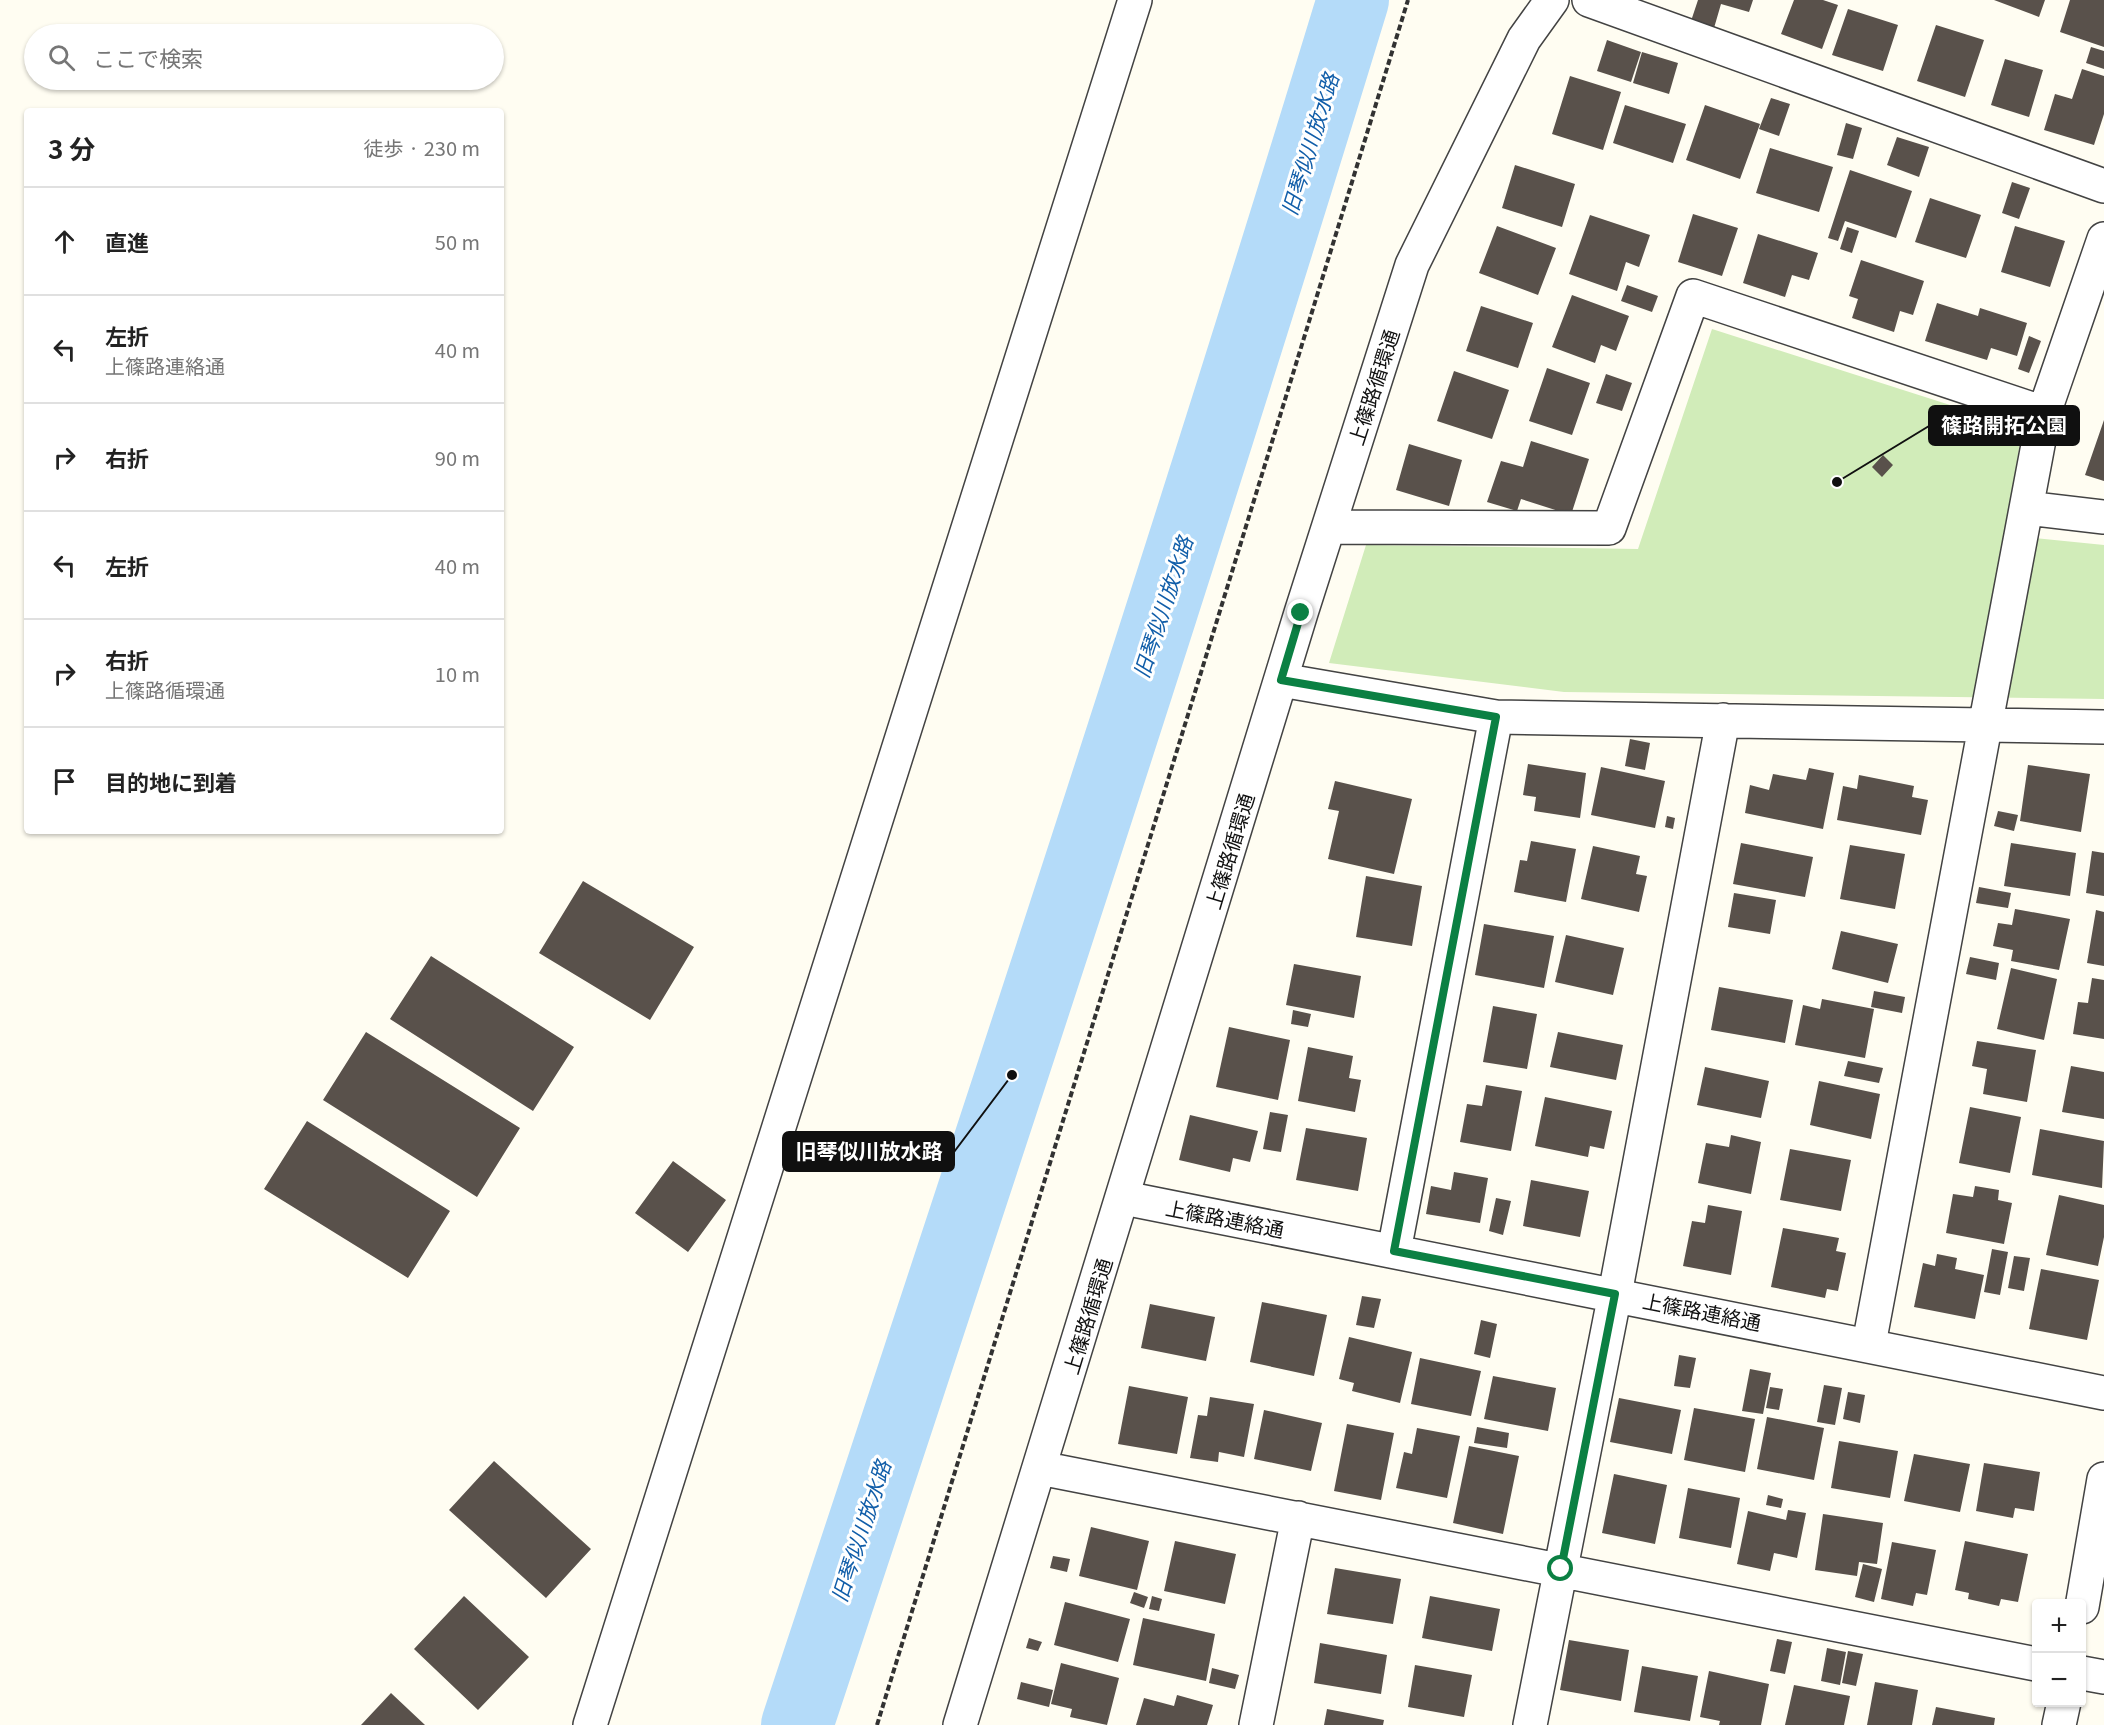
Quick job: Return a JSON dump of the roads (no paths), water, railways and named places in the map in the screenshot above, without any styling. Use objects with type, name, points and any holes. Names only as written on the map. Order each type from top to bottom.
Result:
[{"type":"street","points":[[590,1725],[1135,0]]},
{"type":"street","name":"上篠路循環通","points":[[960,1725],[1124,1198],[1281,680],[1412,265],[1524,39],[1552,0]]},
{"type":"street","points":[[1589,0],[2104,186]]},
{"type":"street","points":[[1869,1344],[2044,413],[2104,238]]},
{"type":"street","points":[[1329,527],[1609,528],[1693,296],[2044,413]]},
{"type":"street","points":[[2027,508],[2104,517]]},
{"type":"street","points":[[1281,680],[1496,717],[1987,724],[2104,728]]},
{"type":"street","points":[[1394,1251],[1496,717]]},
{"type":"street","points":[[1530,1725],[1615,1294],[1723,720]]},
{"type":"street","name":"上篠路連絡通","points":[[1124,1198],[1869,1344],[2104,1393]]},
{"type":"street","points":[[1040,1468],[2032,1663]]},
{"type":"street","points":[[2083,1599],[2104,1479]]},
{"type":"street","points":[[1256,1725],[1298,1518]]},
{"type":"street","points":[[2086,1674],[2104,1677]]},
{"type":"street","points":[[2059,1725],[2063,1707]]},
{"type":"waterway","name":"旧琴似川放水路","points":[[797,1725],[1150,648],[1353,0]]},
{"type":"place","name":"篠路開拓公園","points":[[1837,482]]},
{"type":"place","name":"旧琴似川放水路","points":[[1012,1075]]}]
